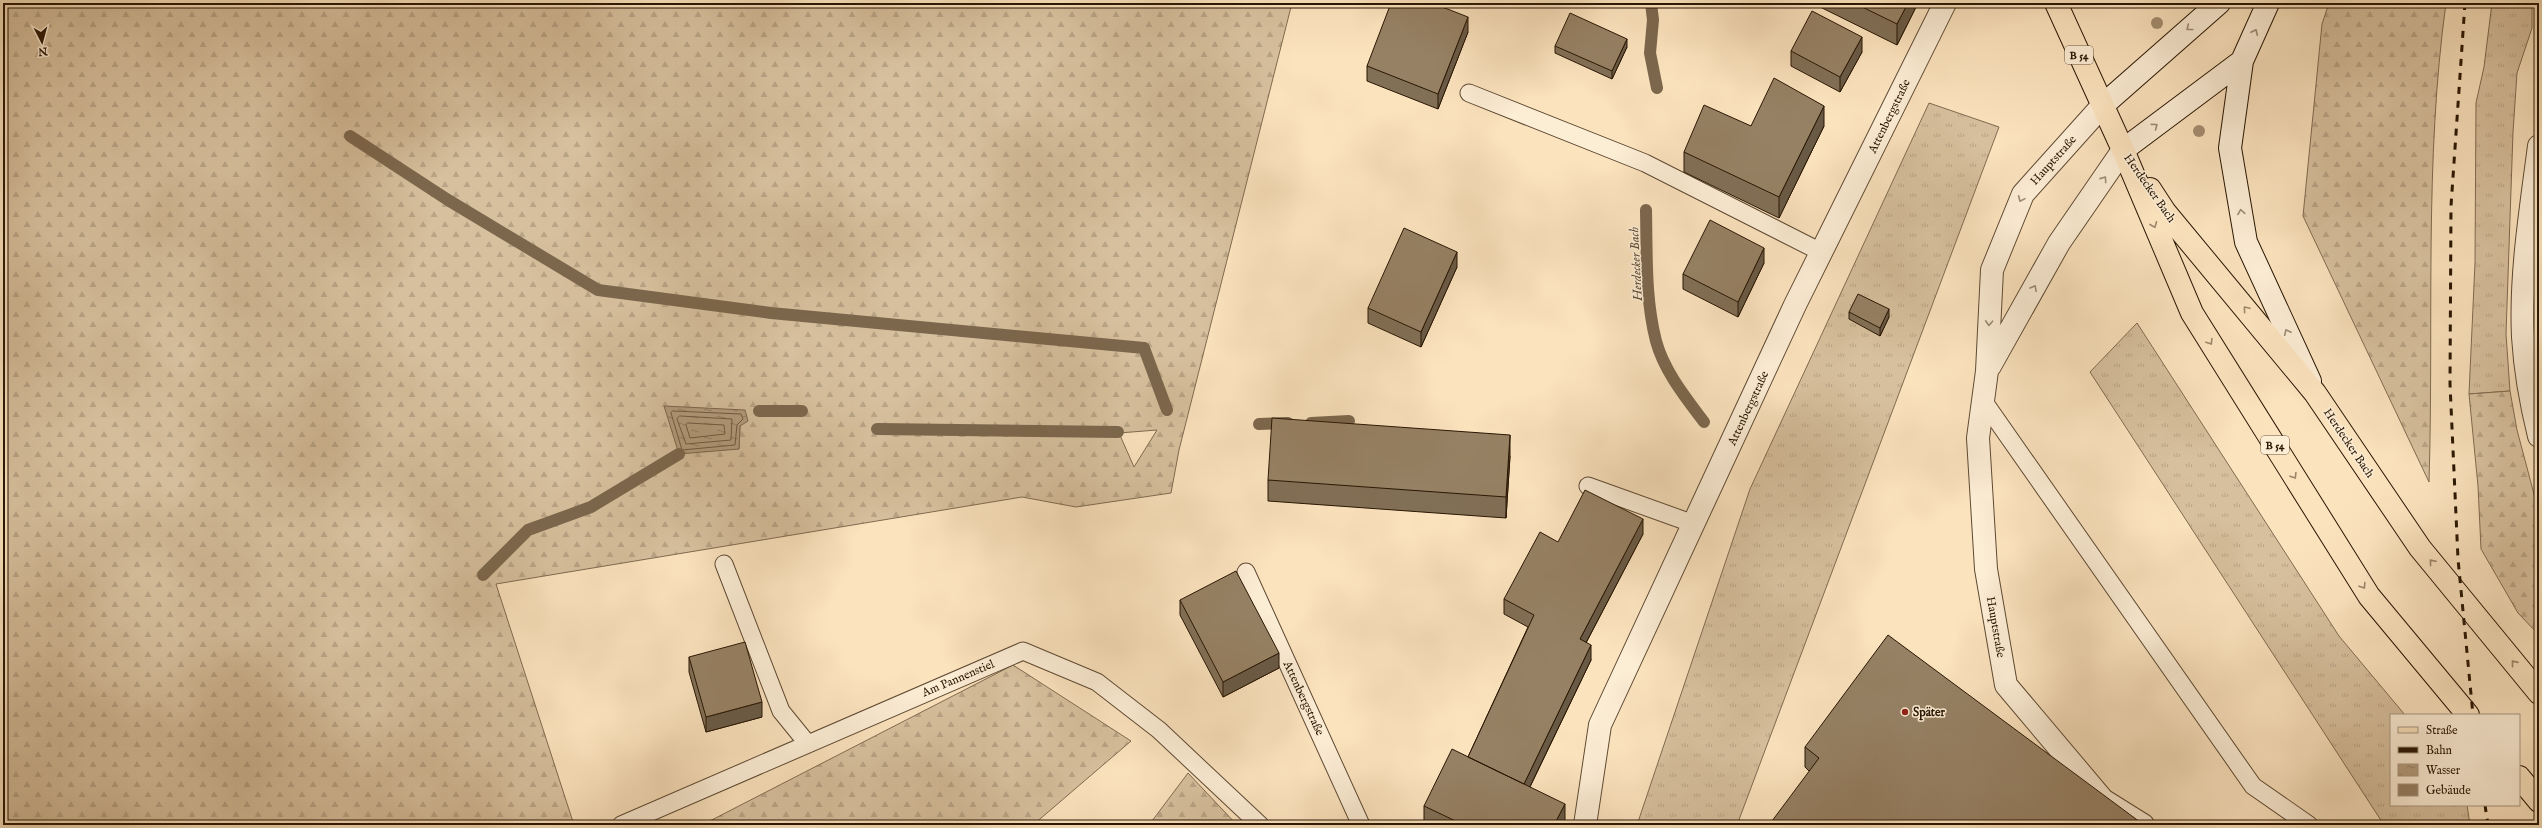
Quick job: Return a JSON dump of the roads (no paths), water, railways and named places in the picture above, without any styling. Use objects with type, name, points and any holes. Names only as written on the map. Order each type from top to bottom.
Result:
[{"type":"main road","name":"B 54","points":[[2056,3],[2102,106],[2124,150]]},
{"type":"main road","name":"Herdecker Bach","points":[[2124,150],[2165,212],[2315,393],[2420,548],[2539,693]]},
{"type":"main road","name":"Herdecker Bach","points":[[2124,150],[2192,312],[2369,596],[2467,714]]},
{"type":"main road","points":[[2520,778],[2539,801]]},
{"type":"street","name":"Attenbergstraße","points":[[1585,825],[1600,725],[1821,252],[1945,3]]},
{"type":"street","name":"Hauptstraße","points":[[2144,825],[2103,800],[2006,685],[1986,569],[1978,438],[1982,399],[1987,371],[1992,270],[2023,194],[2102,106],[2219,3]]},
{"type":"street","name":"Hauptstraße","points":[[2268,3],[2242,61],[2230,148],[2246,242],[2315,393]]},
{"type":"street","name":"Hauptstraße","points":[[1987,371],[2059,243],[2124,150],[2242,61]]},
{"type":"street","points":[[2539,146],[2525,273],[2523,330],[2532,405],[2539,436]]},
{"type":"lane","points":[[1469,93],[1645,163],[1821,252]]},
{"type":"lane","points":[[1982,399],[2253,786],[2309,825]]},
{"type":"lane","points":[[1588,486],[1694,524]]},
{"type":"lane","points":[[724,564],[781,711],[808,743]]},
{"type":"lane","name":"Attenbergstraße","points":[[1246,572],[1362,825]]},
{"type":"lane","name":"Am Pannenstiel","points":[[621,825],[1023,651],[1097,682],[1159,730],[1260,825]]},
{"type":"water","points":[[664,406],[745,410],[748,421],[740,426],[739,449],[679,454]]},
{"type":"waterway","name":"Herdecker Bach","points":[[1651,3],[1653,20],[1650,53],[1657,88]]},
{"type":"waterway","points":[[350,136],[448,200],[598,290],[771,313],[1144,348],[1167,410]]},
{"type":"waterway","name":"Herdecker Bach","points":[[1646,210],[1648,292],[1652,325],[1656,341],[1664,363],[1683,394],[1704,422]]},
{"type":"waterway","points":[[759,411],[802,411]]},
{"type":"waterway","points":[[1311,423],[1349,421]]},
{"type":"waterway","points":[[1259,424],[1288,423]]},
{"type":"waterway","points":[[877,429],[1118,432]]},
{"type":"waterway","points":[[483,575],[528,530],[591,507],[679,454]]},
{"type":"railway","points":[[2465,3],[2451,206],[2450,384],[2458,559],[2473,714]]},
{"type":"railway","points":[[2485,806],[2488,825]]},
{"type":"place","name":"Später","points":[[1905,712]]}]
